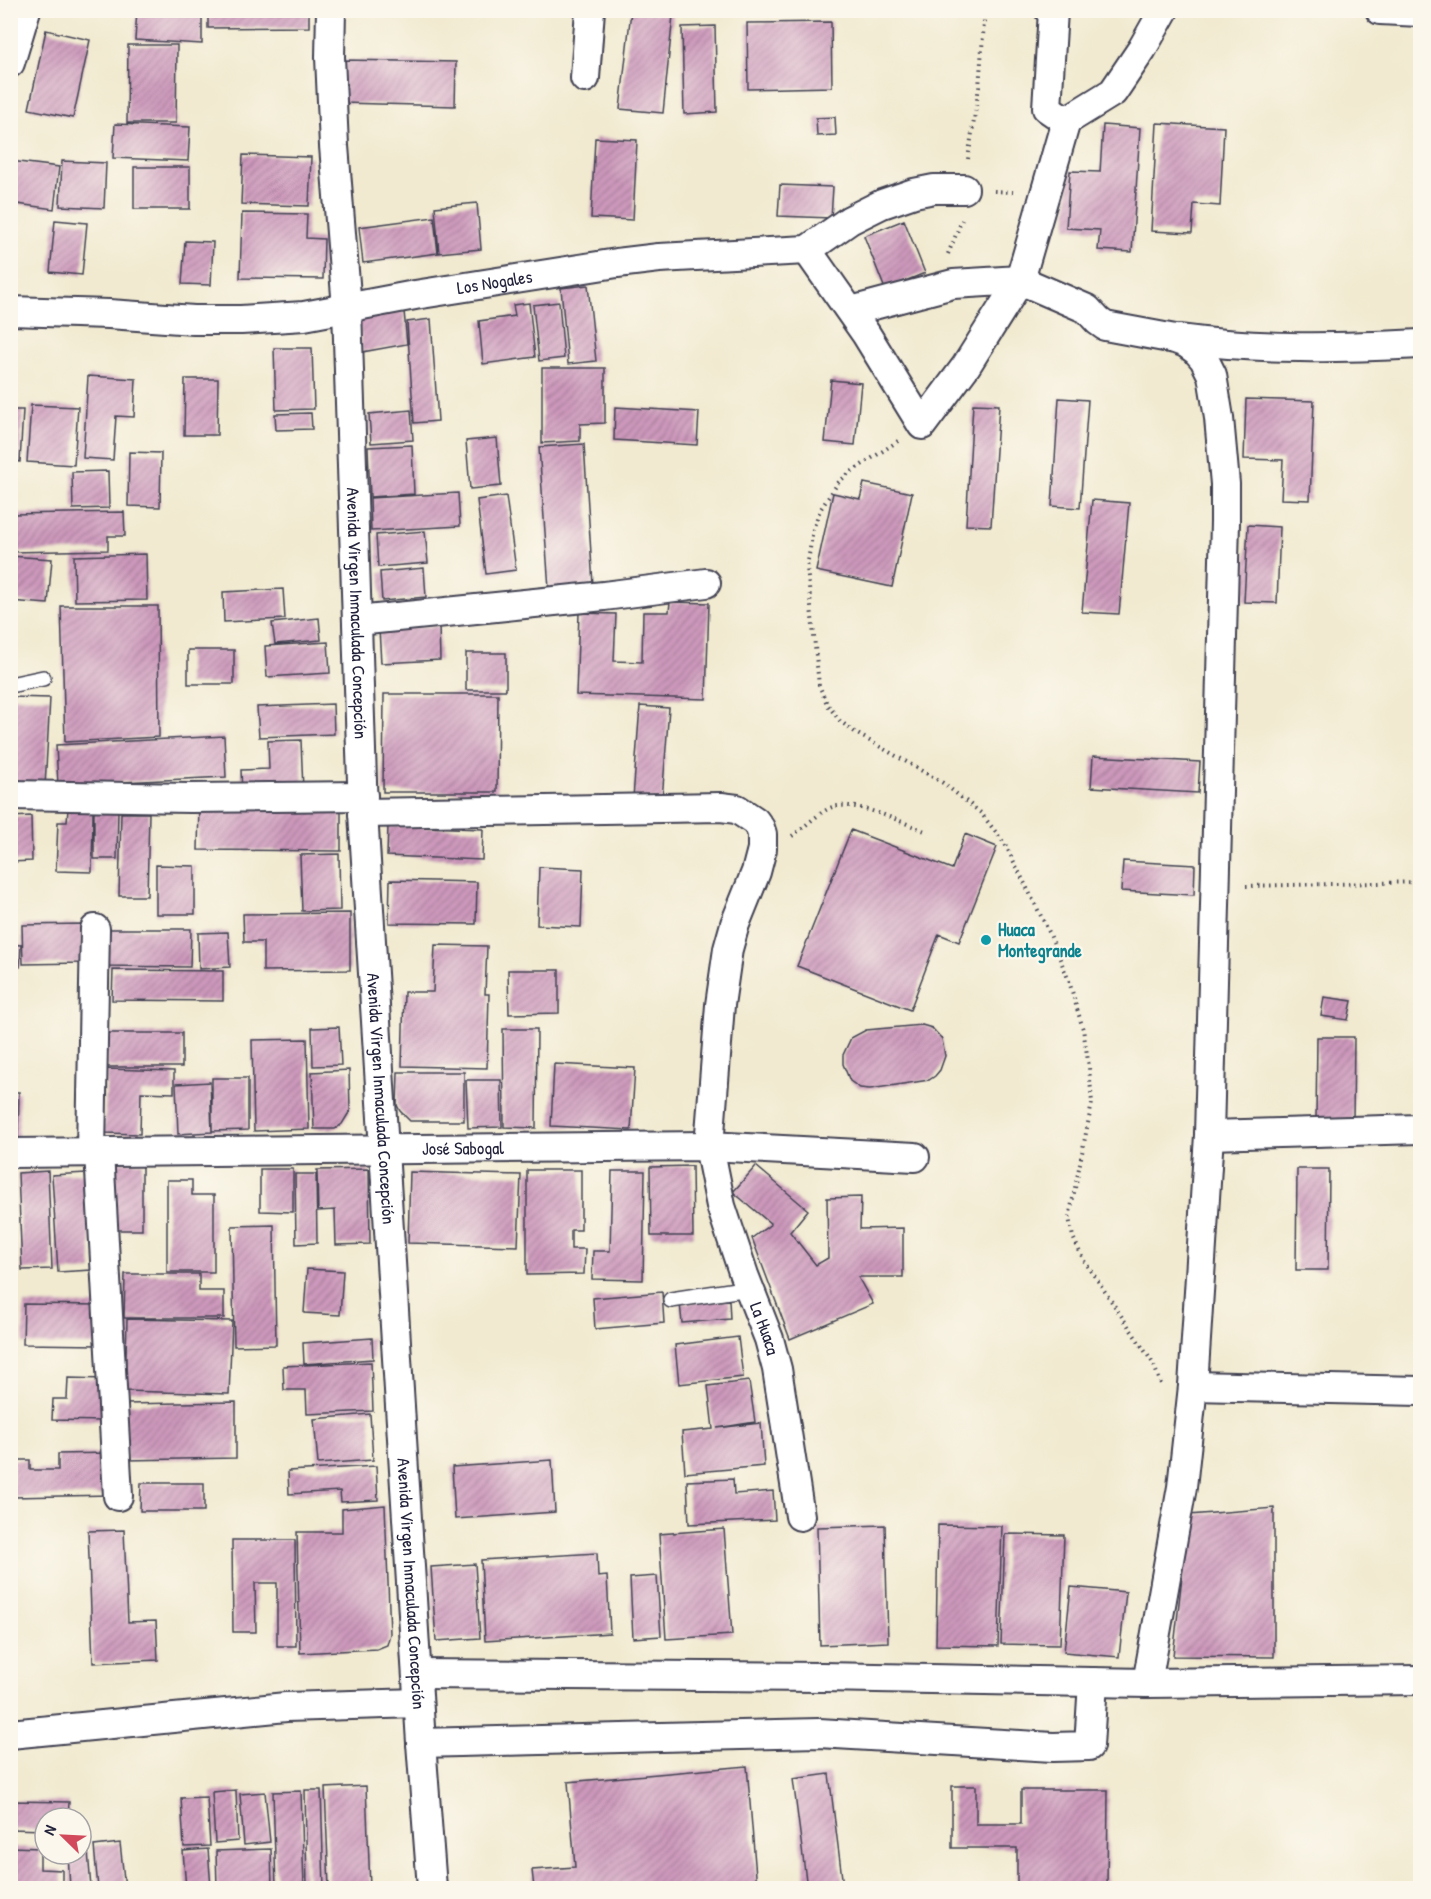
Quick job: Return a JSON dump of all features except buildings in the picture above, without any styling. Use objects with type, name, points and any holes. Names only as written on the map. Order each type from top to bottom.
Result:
[{"type":"street","points":[[10,63],[26,10]]},
{"type":"street","name":"Avenida Virgen Inmaculada Concepción","points":[[331,10],[330,57],[334,146],[347,308],[363,804],[418,1703],[432,1888]]},
{"type":"street","points":[[585,78],[590,10]]},
{"type":"street","points":[[1063,10],[1051,11],[1047,108],[1066,121]]},
{"type":"street","points":[[964,189],[934,189],[882,204],[850,220],[807,250],[889,369],[922,425],[966,366],[1020,280],[1066,121],[1113,92],[1142,49],[1164,10]]},
{"type":"street","points":[[1380,10],[1420,12]]},
{"type":"street","name":"Los Nogales","points":[[10,311],[109,314],[194,320],[304,316],[501,281],[638,260],[807,250]]},
{"type":"street","points":[[851,312],[953,284],[1020,280],[1087,309],[1105,326],[1175,339],[1222,345],[1282,348],[1420,344]]},
{"type":"street","points":[[1147,1683],[1182,1487],[1193,1386],[1209,1134],[1225,522],[1223,453],[1210,369],[1197,351],[1175,339]]},
{"type":"street","points":[[357,621],[604,596],[706,583]]},
{"type":"street","points":[[10,795],[363,804],[721,807],[737,809],[748,815],[760,828],[762,849],[760,860]]},
{"type":"street","name":"La Huaca","points":[[760,860],[735,924],[728,949],[720,1005],[709,1146],[721,1206],[777,1370],[800,1516]]},
{"type":"street","points":[[95,929],[95,1152],[118,1496]]},
{"type":"street","points":[[1209,1134],[1420,1129]]},
{"type":"street","name":"José Sabogal","points":[[10,1153],[709,1146],[915,1157]]},
{"type":"street","points":[[1193,1386],[1420,1391]]},
{"type":"street","points":[[417,1674],[822,1677],[1147,1683],[1420,1680]]},
{"type":"street","points":[[421,1743],[819,1733],[1053,1747],[1089,1746],[1093,1682]]},
{"type":"street","points":[[10,1734],[286,1707],[418,1703]]},
{"type":"lane","points":[[10,685],[44,678]]},
{"type":"lane","points":[[671,1300],[749,1288]]},
{"type":"path","points":[[938,288],[939,277],[962,223],[964,189],[979,87],[985,10]]},
{"type":"path","points":[[922,425],[848,474],[838,483],[820,510],[813,529],[807,568],[819,685],[827,704],[840,721],[856,733],[943,783],[981,813],[1005,844],[1049,932],[1083,1029],[1092,1102],[1069,1218],[1073,1237],[1083,1259],[1153,1363],[1165,1394]]},
{"type":"path","points":[[760,860],[831,807],[859,807],[925,831]]},
{"type":"path","points":[[1215,887],[1420,882]]},
{"type":"place","name":"Huaca Montegrande","points":[[986,940]]}]
